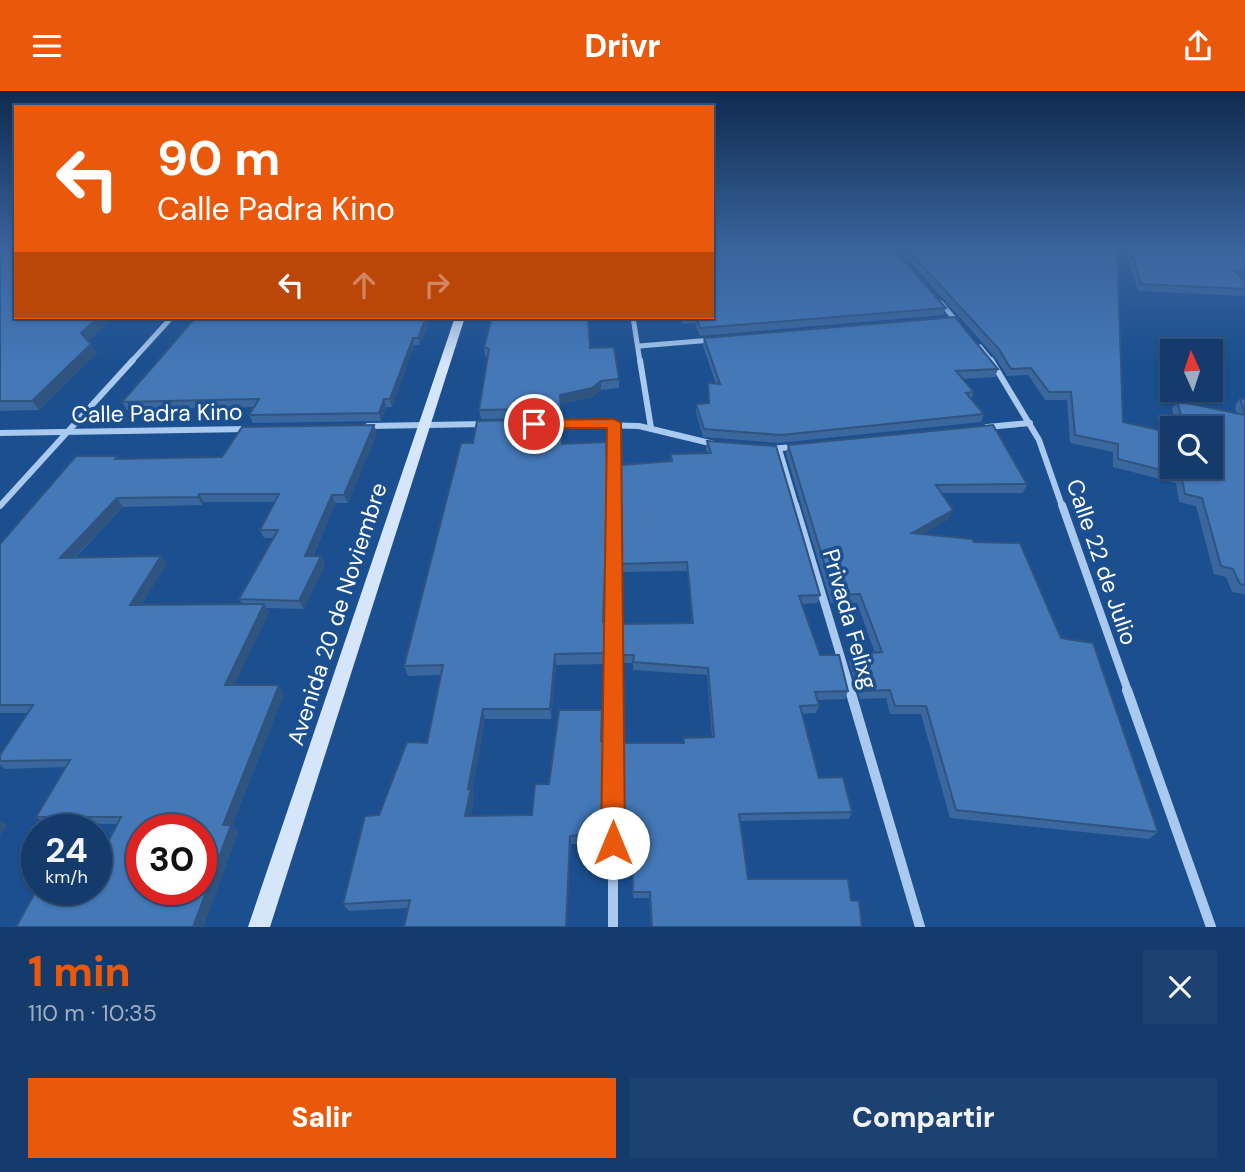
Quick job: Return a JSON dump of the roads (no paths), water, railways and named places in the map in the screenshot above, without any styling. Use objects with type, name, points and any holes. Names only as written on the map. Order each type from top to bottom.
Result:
[{"type":"street","points":[[937,298],[964,329]]},
{"type":"street","points":[[0,506],[170,319]]},
{"type":"street","name":"Avenida 20 de Noviembre","points":[[259,927],[459,319]]},
{"type":"street","points":[[633,319],[651,428]]},
{"type":"street","points":[[941,320],[955,319]]},
{"type":"street","points":[[639,346],[722,339]]},
{"type":"street","name":"Calle 22 de Julio","points":[[972,339],[998,368],[1039,440],[1210,927]]},
{"type":"street","points":[[613,927],[614,423]]},
{"type":"street","points":[[547,424],[614,423],[651,428],[692,442],[719,444]]},
{"type":"street","points":[[977,428],[1030,423]]},
{"type":"street","points":[[357,426],[493,424]]},
{"type":"street","name":"Calle Padra Kino","points":[[0,433],[260,428]]},
{"type":"street","points":[[760,448],[806,446]]},
{"type":"street","name":"Privada Felixg","points":[[779,449],[920,927]]}]
